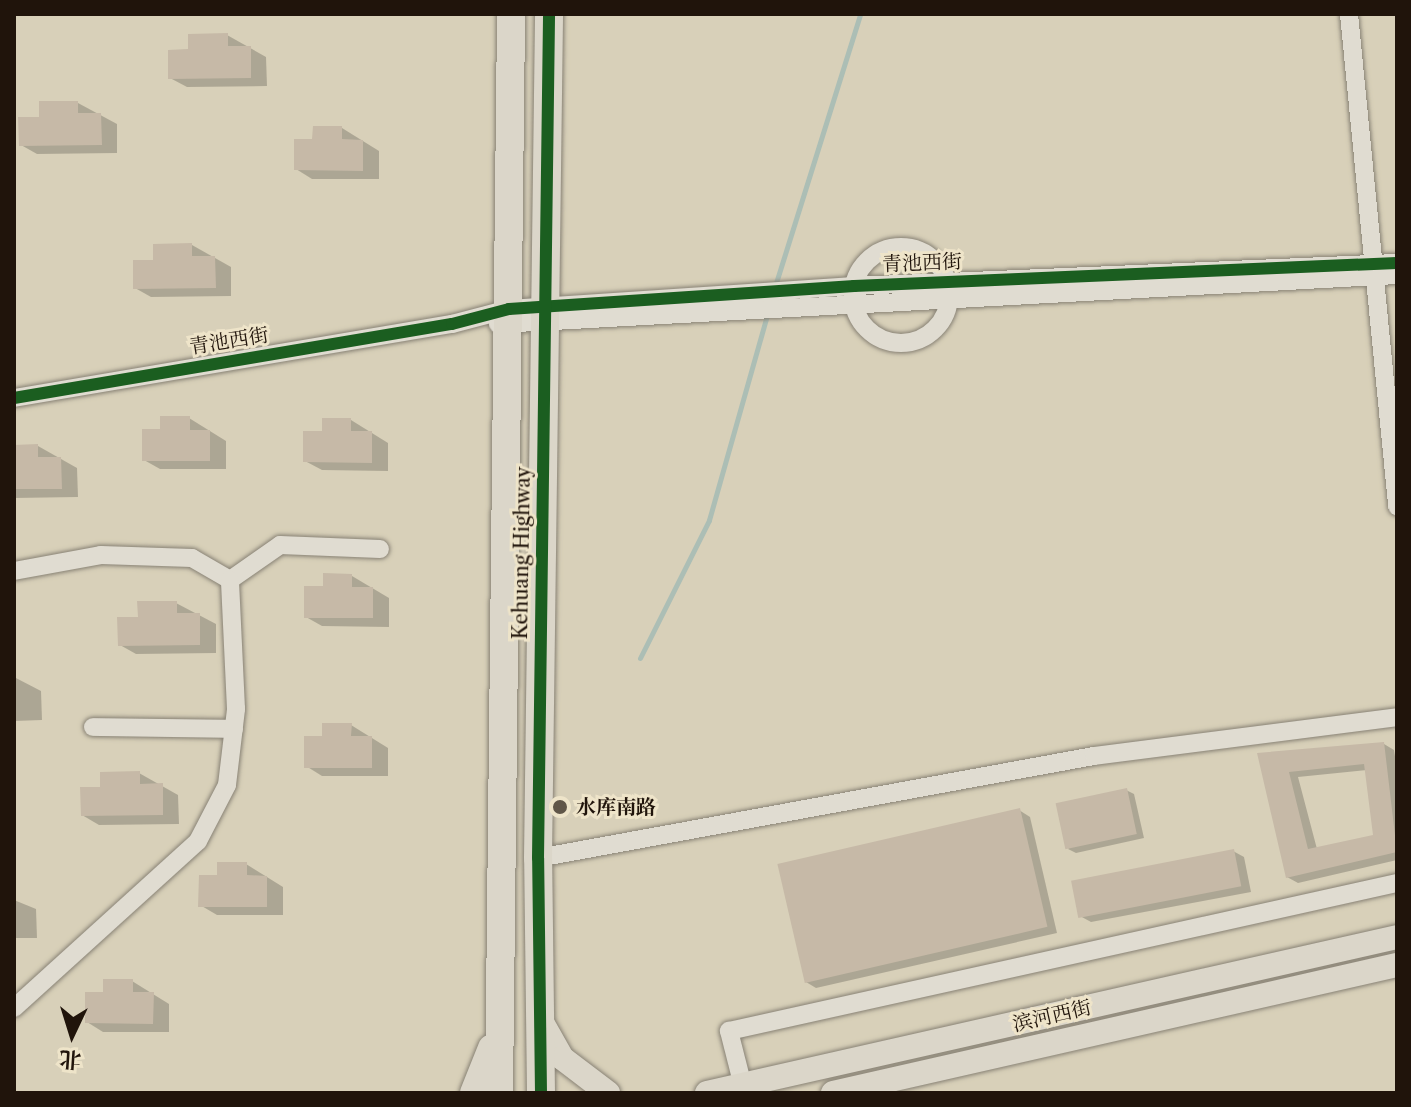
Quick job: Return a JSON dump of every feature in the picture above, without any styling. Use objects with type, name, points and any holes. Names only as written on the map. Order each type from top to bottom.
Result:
[{"type":"highway","name":"Kehuang Highway","points":[[499,1093],[511,14]]},
{"type":"highway","name":"Kehuang Highway","points":[[541,1093],[538,858],[549,14]]},
{"type":"highway","points":[[474,1093],[491,1054],[498,1016]]},
{"type":"main road","name":"滨河西街","points":[[707,1093],[1397,937]]},
{"type":"main road","name":"滨河西街","points":[[833,1093],[1397,965]]},
{"type":"main road","points":[[539,1017],[570,1066],[608,1093]]},
{"type":"street","points":[[1349,14],[1397,507]]},
{"type":"street","points":[[905,247],[934,260],[948,289],[943,319],[933,331],[905,343],[875,336],[863,326],[854,294],[874,255],[905,247]]},
{"type":"street","name":"青池西街","points":[[14,398],[509,316],[808,296],[1373,270],[1397,263]]},
{"type":"street","name":"青池西街","points":[[1373,270],[1397,275]]},
{"type":"street","points":[[230,580],[280,545],[380,549]]},
{"type":"street","points":[[14,571],[101,555],[192,558],[230,580]]},
{"type":"street","points":[[14,1008],[198,841],[227,785],[234,729],[230,580]]},
{"type":"street","points":[[538,858],[1094,756],[1397,717]]},
{"type":"street","points":[[93,727],[234,729]]},
{"type":"street","points":[[743,1086],[729,1031],[1397,883]]},
{"type":"building","points":[[228,33],[228,46],[251,46],[251,78],[168,79],[168,50],[188,49],[188,34]]},
{"type":"building","points":[[39,101],[78,101],[78,113],[101,113],[102,145],[19,146],[18,117],[39,117]]},
{"type":"building","points":[[313,126],[342,126],[342,139],[363,140],[363,171],[294,170],[294,139],[312,139]]},
{"type":"building","points":[[192,243],[192,256],[215,256],[216,288],[133,289],[133,260],[153,260],[153,244]]},
{"type":"building","points":[[160,416],[190,416],[190,430],[210,430],[210,461],[142,461],[142,429],[160,429]]},
{"type":"building","points":[[322,418],[351,418],[351,431],[372,431],[372,463],[303,462],[303,431],[322,431]]},
{"type":"building","points":[[38,444],[38,457],[61,457],[62,489],[14,489],[14,445]]},
{"type":"building","points":[[323,573],[352,574],[352,587],[373,587],[373,618],[304,618],[304,586],[323,586]]},
{"type":"building","points":[[137,601],[177,601],[177,613],[200,613],[200,645],[118,646],[117,617],[138,617]]},
{"type":"building","points":[[322,723],[352,723],[351,736],[372,736],[372,768],[304,768],[304,736],[322,736]]},
{"type":"building","points":[[1384,742],[1397,852],[1286,878],[1257,753]],"holes":[[[1364,764],[1373,835],[1308,849],[1289,772]]]},
{"type":"building","points":[[140,771],[140,784],[163,783],[163,815],[81,816],[80,787],[100,787],[100,772]]},
{"type":"building","points":[[1127,788],[1137,834],[1065,849],[1056,803]]},
{"type":"building","points":[[1020,808],[1047,927],[805,983],[777,864]]},
{"type":"building","points":[[1234,849],[1241,886],[1078,918],[1071,881]]},
{"type":"building","points":[[217,862],[247,862],[247,875],[267,876],[267,907],[198,907],[199,875],[217,875]]},
{"type":"building","points":[[103,979],[133,979],[133,992],[154,992],[153,1024],[85,1023],[85,992],[103,992]]},
{"type":"waterway","points":[[775,286],[860,14]]},
{"type":"waterway","points":[[640,658],[709,520],[767,315]]},
{"type":"cycle path","points":[[541,1093],[538,858],[549,14]]},
{"type":"cycle path","points":[[14,398],[452,324],[509,309],[854,286],[1397,263]]},
{"type":"place","name":"水库南路","points":[[560,807]]}]
